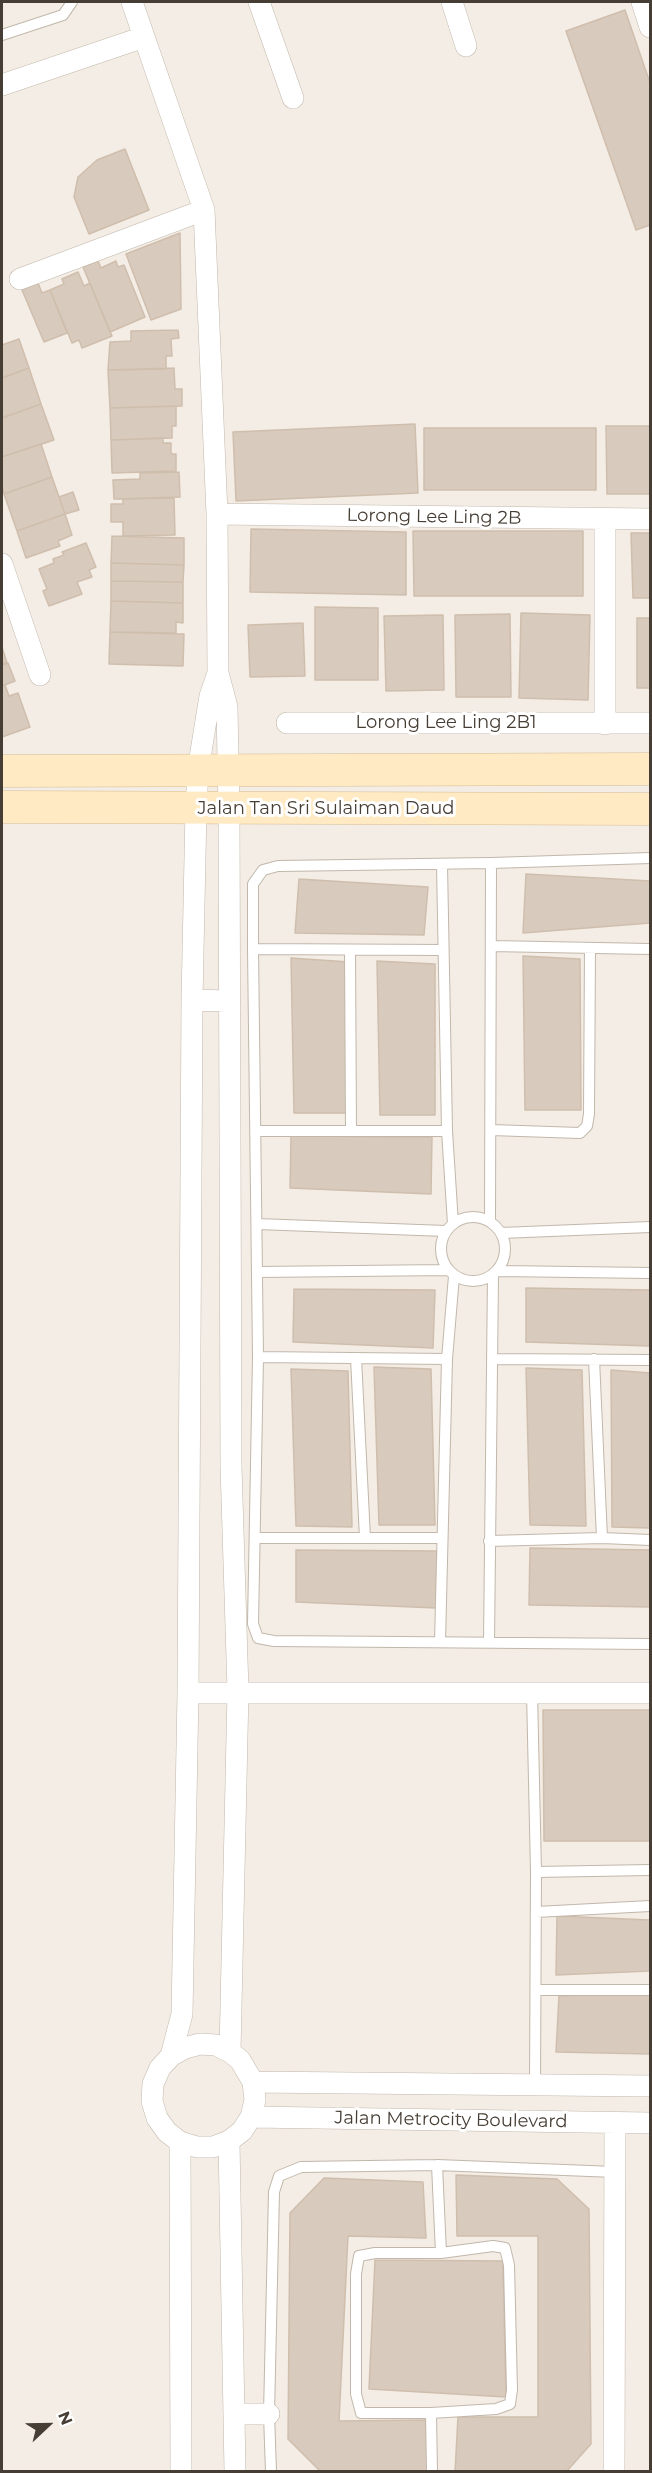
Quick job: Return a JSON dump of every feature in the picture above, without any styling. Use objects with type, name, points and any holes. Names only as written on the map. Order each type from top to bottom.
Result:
[{"type":"main road","points":[[2,771],[651,769]]},
{"type":"main road","name":"Jalan Tan Sri Sulaiman Daud","points":[[2,807],[651,809]]},
{"type":"street","points":[[132,2],[204,210],[217,514],[218,673],[227,707],[213,770],[196,809],[192,1000],[188,1693],[182,2014],[171,2056]]},
{"type":"street","points":[[259,2],[292,98]]},
{"type":"street","points":[[452,2],[466,46]]},
{"type":"street","points":[[642,2],[651,27]]},
{"type":"street","points":[[2,85],[144,38]]},
{"type":"street","points":[[20,279],[204,210]]},
{"type":"street","name":"Lorong Lee Ling 2B","points":[[217,514],[651,519]]},
{"type":"street","points":[[605,519],[605,724]]},
{"type":"street","points":[[2,564],[40,675]]},
{"type":"street","points":[[218,673],[210,696],[213,770],[229,809],[228,1001],[242,1037],[243,1468],[230,2052]]},
{"type":"street","name":"Lorong Lee Ling 2B1","points":[[287,723],[651,723]]},
{"type":"street","points":[[192,1000],[228,1001]]},
{"type":"street","points":[[188,1693],[238,1691],[651,1693]]},
{"type":"street","points":[[200,2044],[216,2046],[230,2052],[240,2060],[253,2082],[255,2100],[251,2117],[242,2131],[229,2141],[213,2147],[196,2147],[180,2142],[167,2132],[157,2118],[152,2102],[153,2084],[160,2068],[171,2056],[184,2048],[200,2044]]},
{"type":"street","name":"Jalan Metrocity Boulevard","points":[[253,2082],[651,2086]]},
{"type":"street","name":"Jalan Metrocity Boulevard","points":[[251,2117],[651,2123]]},
{"type":"street","points":[[614,2472],[615,2123]]},
{"type":"street","points":[[229,2141],[236,2472]]},
{"type":"street","points":[[180,2142],[181,2472]]},
{"type":"street","points":[[236,2414],[269,2414]]},
{"type":"lane","points":[[2,35],[63,15],[72,2]]},
{"type":"lane","points":[[651,858],[278,866],[263,870],[253,884],[253,949],[242,1037],[256,1131],[258,1357],[243,1468],[255,1538],[253,1624],[258,1638],[274,1641],[651,1644]]},
{"type":"lane","points":[[490,1221],[491,863]]},
{"type":"lane","points":[[440,1642],[451,1273],[440,1251],[449,1228],[442,864]]},
{"type":"lane","points":[[491,946],[651,949]]},
{"type":"lane","points":[[491,1130],[580,1133],[587,1126],[590,948]]},
{"type":"lane","points":[[253,949],[443,950]]},
{"type":"lane","points":[[351,950],[351,1130]]},
{"type":"lane","points":[[256,1131],[447,1131]]},
{"type":"lane","points":[[257,1224],[449,1228],[471,1217],[490,1221],[501,1233],[506,1253],[495,1273],[489,1642]]},
{"type":"lane","points":[[501,1233],[651,1227]]},
{"type":"lane","points":[[258,1272],[451,1273],[474,1282],[495,1273],[651,1274]]},
{"type":"lane","points":[[258,1357],[447,1359]]},
{"type":"lane","points":[[356,1358],[365,1538]]},
{"type":"lane","points":[[492,1359],[651,1360]]},
{"type":"lane","points":[[594,1359],[602,1538]]},
{"type":"lane","points":[[255,1538],[442,1538]]},
{"type":"lane","points":[[489,1541],[602,1538],[651,1540]]},
{"type":"lane","points":[[532,1692],[536,1872],[535,2086]]},
{"type":"lane","points":[[536,1872],[651,1870]]},
{"type":"lane","points":[[536,1912],[651,1906]]},
{"type":"lane","points":[[536,1990],[651,1990]]},
{"type":"lane","points":[[271,2472],[269,2414],[274,2192],[279,2176],[301,2167],[437,2165],[615,2172]]},
{"type":"lane","points":[[437,2165],[441,2253]]},
{"type":"lane","points":[[493,2246],[505,2248],[509,2265],[512,2390],[510,2404],[496,2409],[431,2413],[361,2412],[356,2394],[356,2274],[359,2256],[375,2253],[441,2253],[493,2246]]},
{"type":"lane","points":[[431,2413],[432,2472]]},
{"type":"building","points":[[625,10],[650,83],[650,225],[636,230],[566,31]]},
{"type":"building","points":[[125,149],[149,210],[89,234],[74,197],[78,177],[97,160]]},
{"type":"building","points":[[180,233],[181,309],[151,320],[126,254]]},
{"type":"building","points":[[98,261],[101,268],[116,261],[118,267],[124,265],[145,317],[110,332],[83,267]]},
{"type":"building","points":[[78,272],[84,286],[90,283],[112,336],[82,348],[79,340],[72,343],[50,290],[64,284],[62,279]]},
{"type":"building","points":[[38,283],[42,293],[50,290],[67,333],[44,342],[22,290]]},
{"type":"building","points":[[178,330],[179,338],[171,339],[172,356],[166,356],[166,369],[108,370],[110,342],[131,341],[131,331]]},
{"type":"building","points":[[19,339],[29,368],[2,378],[2,345]]},
{"type":"building","points":[[29,368],[41,404],[2,418],[2,378]]},
{"type":"building","points":[[174,368],[175,389],[182,389],[182,406],[110,408],[108,370]]},
{"type":"building","points":[[41,404],[54,440],[2,457],[2,418]]},
{"type":"building","points":[[176,406],[176,426],[172,426],[172,438],[111,440],[110,408]]},
{"type":"building","points":[[415,424],[418,493],[236,501],[233,432]]},
{"type":"building","points":[[606,426],[650,426],[650,494],[607,494]]},
{"type":"building","points":[[424,428],[596,428],[596,490],[424,490]]},
{"type":"building","points":[[163,438],[163,443],[171,443],[171,454],[176,454],[176,471],[112,473],[111,440]]},
{"type":"building","points":[[41,444],[52,477],[4,494],[2,457]]},
{"type":"building","points":[[179,472],[180,497],[114,499],[113,480],[140,479],[140,473]]},
{"type":"building","points":[[52,477],[65,514],[17,531],[4,494]]},
{"type":"building","points":[[73,492],[79,510],[65,514],[59,497]]},
{"type":"building","points":[[174,498],[175,535],[123,536],[123,522],[111,522],[111,504],[123,504],[123,499]]},
{"type":"building","points":[[65,514],[72,535],[58,541],[60,546],[26,558],[17,531]]},
{"type":"building","points":[[251,529],[406,532],[406,595],[250,592]]},
{"type":"building","points":[[413,531],[583,531],[583,596],[414,596]]},
{"type":"building","points":[[631,533],[650,533],[650,598],[633,598]]},
{"type":"building","points":[[112,536],[184,538],[184,565],[111,563]]},
{"type":"building","points":[[86,543],[96,567],[89,570],[92,577],[77,582],[82,594],[49,606],[43,591],[47,589],[39,569],[54,563],[53,559],[64,555],[62,552]]},
{"type":"building","points":[[111,563],[184,565],[183,582],[111,581]]},
{"type":"building","points":[[111,581],[183,582],[183,603],[111,601]]},
{"type":"building","points":[[111,601],[183,603],[183,623],[176,622],[176,633],[110,632]]},
{"type":"building","points":[[315,607],[378,608],[378,680],[315,680]]},
{"type":"building","points":[[521,613],[590,615],[588,700],[519,698]]},
{"type":"building","points":[[510,614],[511,697],[456,697],[455,615]]},
{"type":"building","points":[[443,615],[444,690],[386,691],[384,616]]},
{"type":"building","points":[[637,618],[650,618],[650,688],[637,688]]},
{"type":"building","points":[[303,623],[305,676],[250,677],[248,625]]},
{"type":"building","points":[[110,632],[184,634],[183,666],[109,664]]},
{"type":"building","points":[[2,647],[7,663],[2,664]]},
{"type":"building","points":[[8,663],[15,681],[2,686],[2,665]]},
{"type":"building","points":[[5,685],[9,696],[18,693],[30,727],[2,737],[2,686]]},
{"type":"building","points":[[526,874],[650,881],[650,923],[523,933]]},
{"type":"building","points":[[299,879],[428,887],[424,935],[295,933]]},
{"type":"building","points":[[523,956],[580,959],[581,1110],[525,1110]]},
{"type":"building","points":[[291,958],[349,962],[349,1113],[294,1113]]},
{"type":"building","points":[[377,961],[435,964],[435,1115],[380,1115]]},
{"type":"building","points":[[291,1136],[432,1137],[431,1194],[290,1188]]},
{"type":"building","points":[[526,1288],[650,1290],[650,1346],[526,1342]]},
{"type":"building","points":[[294,1289],[435,1290],[433,1348],[293,1342]]},
{"type":"building","points":[[374,1367],[431,1369],[435,1525],[379,1525]]},
{"type":"building","points":[[526,1368],[582,1370],[586,1526],[530,1525]]},
{"type":"building","points":[[291,1369],[348,1371],[352,1527],[296,1526]]},
{"type":"building","points":[[611,1370],[650,1373],[650,1528],[612,1527]]},
{"type":"building","points":[[530,1548],[650,1550],[650,1607],[529,1605]]},
{"type":"building","points":[[296,1550],[437,1551],[436,1608],[296,1602]]},
{"type":"building","points":[[543,1710],[650,1710],[650,1841],[544,1841]]},
{"type":"building","points":[[557,1916],[650,1920],[650,1971],[556,1975]]},
{"type":"building","points":[[650,1992],[650,2054],[556,2052],[559,1996]]},
{"type":"building","points":[[456,2175],[557,2179],[589,2209],[591,2444],[566,2472],[455,2472],[458,2417],[538,2417],[538,2236],[457,2236]]},
{"type":"building","points":[[324,2178],[423,2182],[426,2238],[348,2236],[339,2421],[426,2420],[427,2472],[321,2472],[288,2439],[290,2213]]},
{"type":"building","points":[[375,2260],[503,2261],[506,2397],[369,2389]]}]
